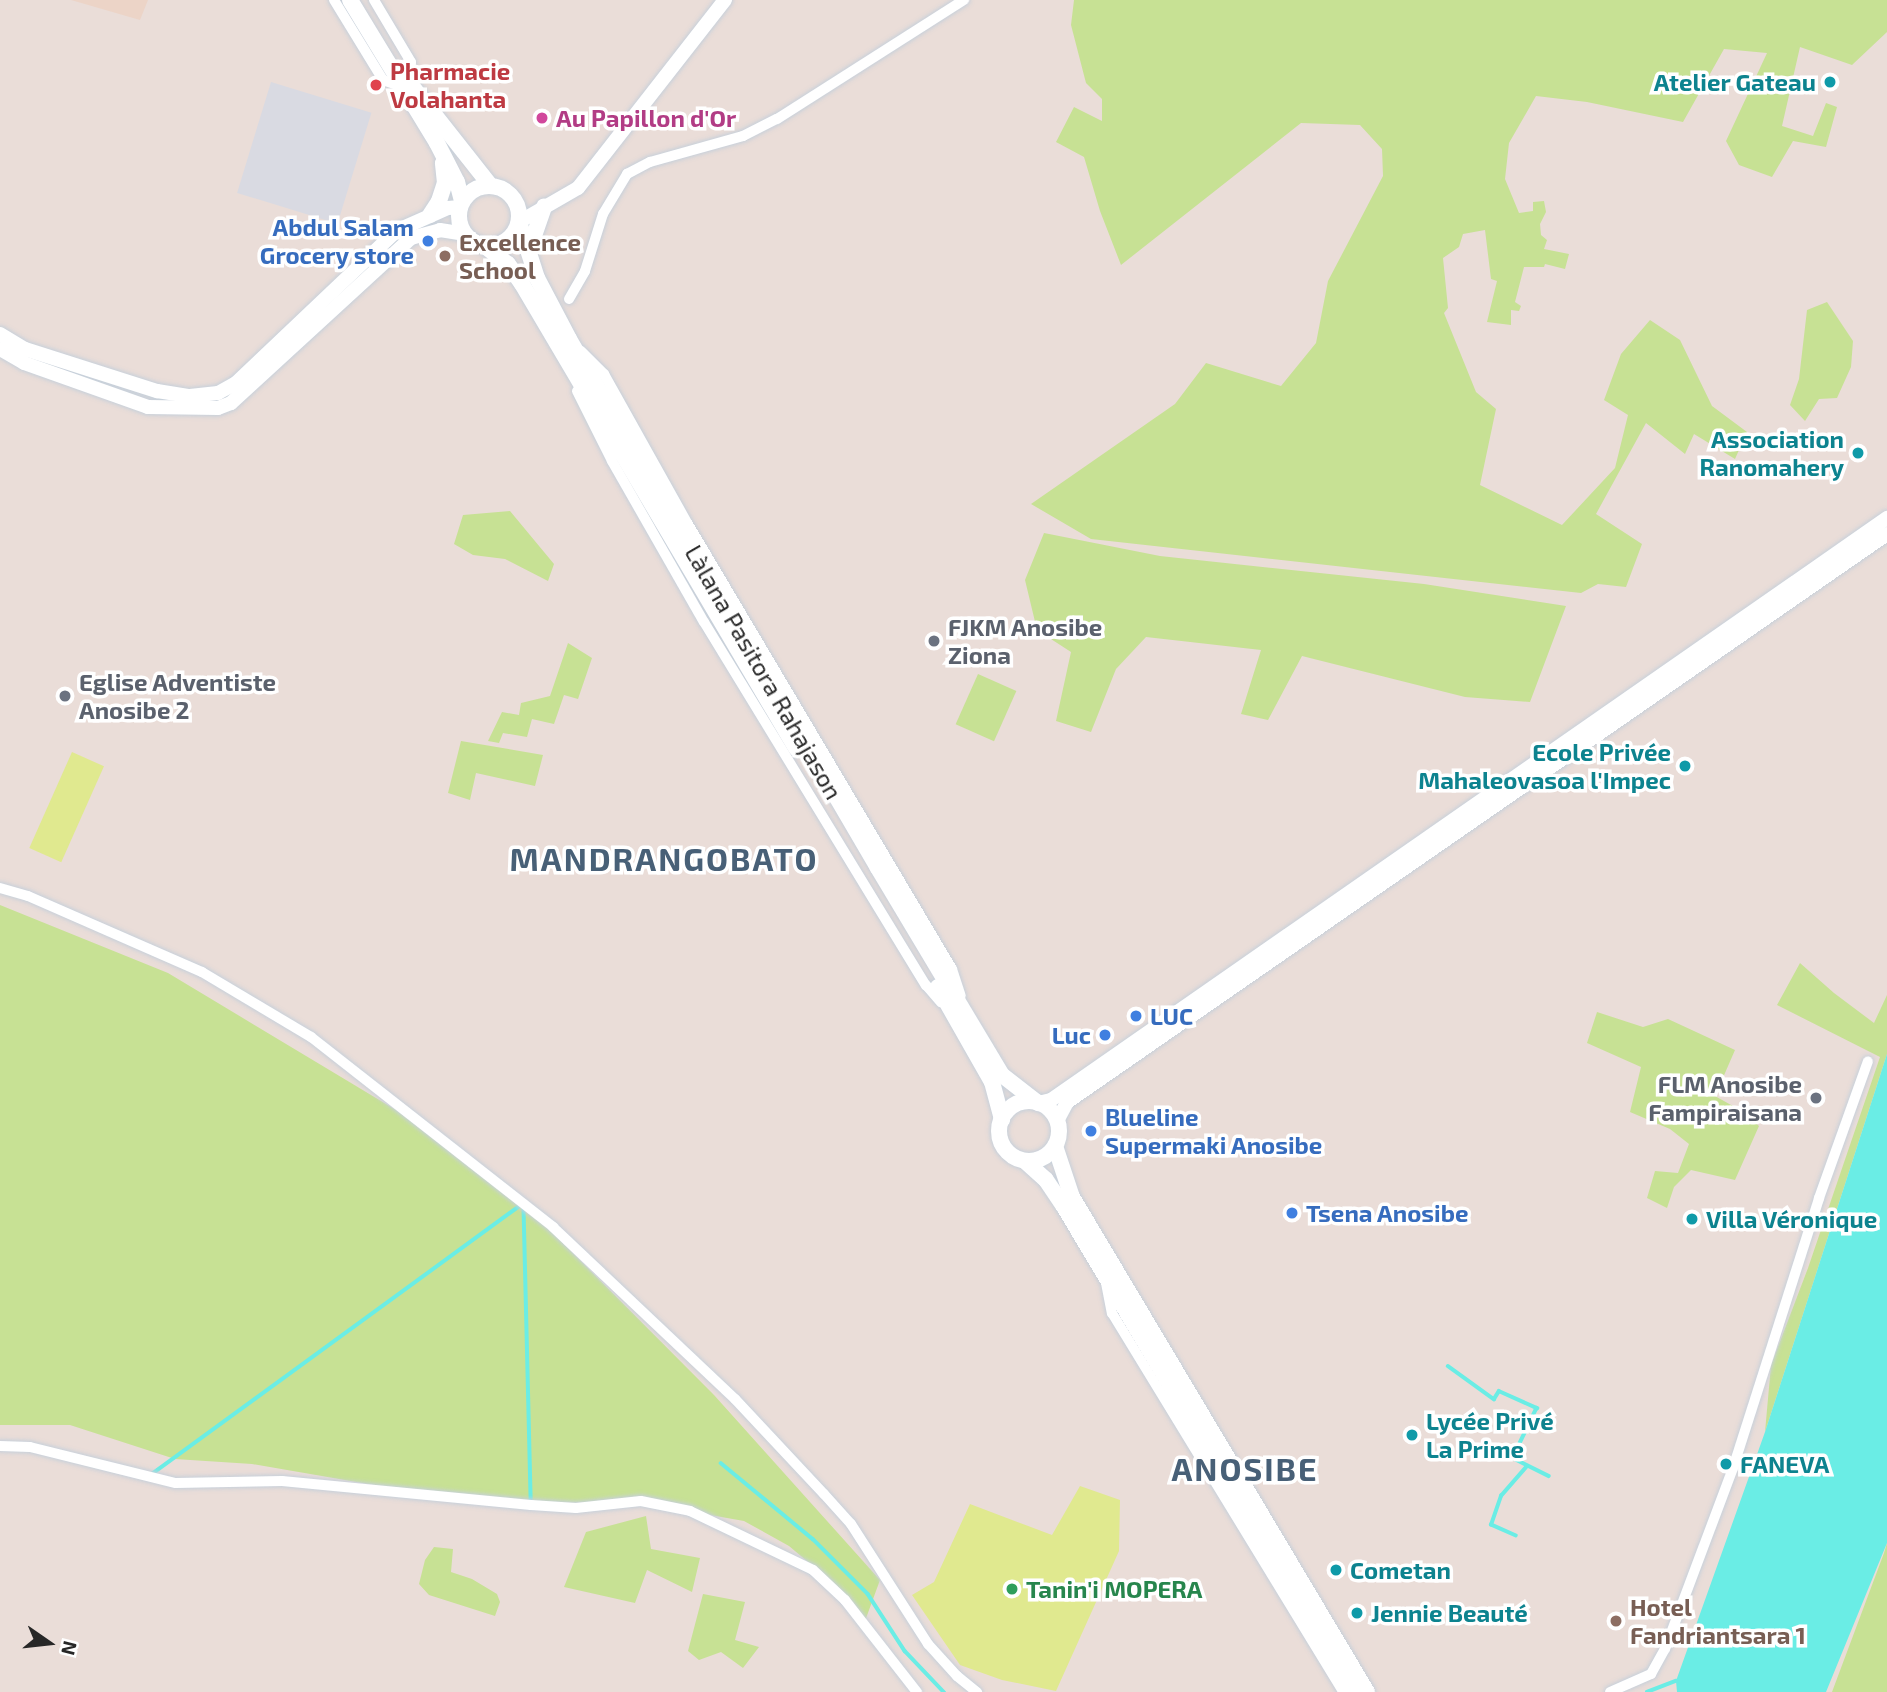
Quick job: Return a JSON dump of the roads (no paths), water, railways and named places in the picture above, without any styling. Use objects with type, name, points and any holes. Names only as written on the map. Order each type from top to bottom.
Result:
[{"type":"main road","points":[[350,0],[406,85],[490,185]]},
{"type":"main road","points":[[361,0],[457,182],[461,204]]},
{"type":"main road","points":[[430,215],[439,201],[445,183],[444,167],[437,144]]},
{"type":"main road","points":[[490,185],[500,187],[516,201],[519,222],[509,239],[486,247],[472,242],[464,234],[458,216],[461,204],[469,193],[490,185]]},
{"type":"main road","points":[[528,256],[544,207]]},
{"type":"main road","name":"Làlana Pasitora Rahajason","points":[[519,222],[528,256],[565,344]]},
{"type":"main road","name":"Làlana Pasitora Rahajason","points":[[486,247],[508,264],[565,344],[961,1016],[1002,1075],[1038,1103]]},
{"type":"main road","name":"Làlana Pasitora Rahajason","points":[[961,1016],[992,1082],[1002,1120]]},
{"type":"main road","points":[[1025,1161],[1042,1158],[1055,1146],[1058,1138],[1057,1121],[1050,1109],[1038,1103],[1020,1103],[1002,1120],[1000,1138],[1003,1146],[1046,1180],[1063,1205],[1354,1692]]},
{"type":"main road","points":[[1055,1146],[1072,1197],[1367,1692]]},
{"type":"street","points":[[334,0],[383,80],[406,85],[411,62],[374,0]]},
{"type":"street","points":[[519,222],[578,188],[603,160],[725,0]]},
{"type":"street","points":[[569,299],[585,271],[603,214],[627,174],[650,162],[743,136],[777,119],[964,0]]},
{"type":"street","points":[[0,334],[25,349],[158,391],[190,396],[218,393],[243,376],[396,231],[461,204]]},
{"type":"street","points":[[0,349],[24,363],[148,407],[218,408],[231,403],[411,238],[440,230],[464,234]]},
{"type":"street","points":[[565,344],[604,374],[688,523],[953,969],[961,1016]]},
{"type":"street","points":[[1038,1103],[1051,1100],[1887,518]]},
{"type":"street","points":[[1057,1121],[1067,1102],[1887,534]]},
{"type":"street","points":[[0,888],[28,896],[202,972],[311,1037],[534,1211],[735,1399],[824,1494],[851,1524],[928,1644],[957,1676],[977,1692]]},
{"type":"street","points":[[1610,1692],[1651,1674],[1665,1649],[1733,1468],[1815,1211],[1868,1061]]},
{"type":"street","points":[[1106,1280],[1112,1313],[1343,1692]]},
{"type":"street","points":[[0,1446],[30,1447],[176,1483],[282,1481],[576,1508],[641,1501],[690,1511],[813,1570],[845,1600],[917,1692]]},
{"type":"water","points":[[1887,1054],[1887,1543],[1826,1692],[1677,1692],[1676,1681],[1765,1432]]},
{"type":"waterway","points":[[152,1474],[522,1204]]},
{"type":"waterway","points":[[524,1208],[531,1501]]},
{"type":"waterway","points":[[1448,1366],[1494,1399],[1499,1391],[1537,1408],[1513,1458],[1549,1476]]},
{"type":"waterway","points":[[721,1463],[813,1539],[868,1594],[905,1651],[944,1692]]},
{"type":"waterway","points":[[1516,1536],[1491,1525],[1501,1496],[1526,1467]]},
{"type":"waterway","points":[[1647,1692],[1676,1681]]},
{"type":"place","name":"Atelier Gateau","points":[[1830,82]]},
{"type":"place","name":"Pharmacie Volahanta","points":[[376,85]]},
{"type":"place","name":"Au Papillon d'Or","points":[[542,118]]},
{"type":"place","name":"Abdul Salam Grocery store","points":[[428,241]]},
{"type":"place","name":"Excellence School","points":[[445,256]]},
{"type":"place","name":"Association Ranomahery","points":[[1858,453]]},
{"type":"place","name":"FJKM Anosibe Ziona","points":[[934,641]]},
{"type":"place","name":"Eglise Adventiste Anosibe 2","points":[[65,696]]},
{"type":"place","name":"Ecole Privée Mahaleovasoa l'Impec","points":[[1685,766]]},
{"type":"place","name":"LUC","points":[[1136,1016]]},
{"type":"place","name":"Luc","points":[[1105,1035]]},
{"type":"place","name":"FLM Anosibe Fampiraisana","points":[[1816,1098]]},
{"type":"place","name":"Blueline Supermaki Anosibe","points":[[1091,1131]]},
{"type":"place","name":"Tsena Anosibe","points":[[1292,1213]]},
{"type":"place","name":"Villa Véronique","points":[[1692,1219]]},
{"type":"place","name":"Lycée Privé La Prime","points":[[1412,1435]]},
{"type":"place","name":"FANEVA","points":[[1726,1464]]},
{"type":"place","name":"Cometan","points":[[1336,1570]]},
{"type":"place","name":"Tanin'i MOPERA","points":[[1012,1589]]},
{"type":"place","name":"Jennie Beauté","points":[[1357,1613]]},
{"type":"place","name":"Hotel Fandriantsara 1","points":[[1616,1621]]},
{"type":"district","name":"MANDRANGOBATO","points":[[664,858]]},
{"type":"district","name":"ANOSIBE","points":[[1245,1468]]}]
